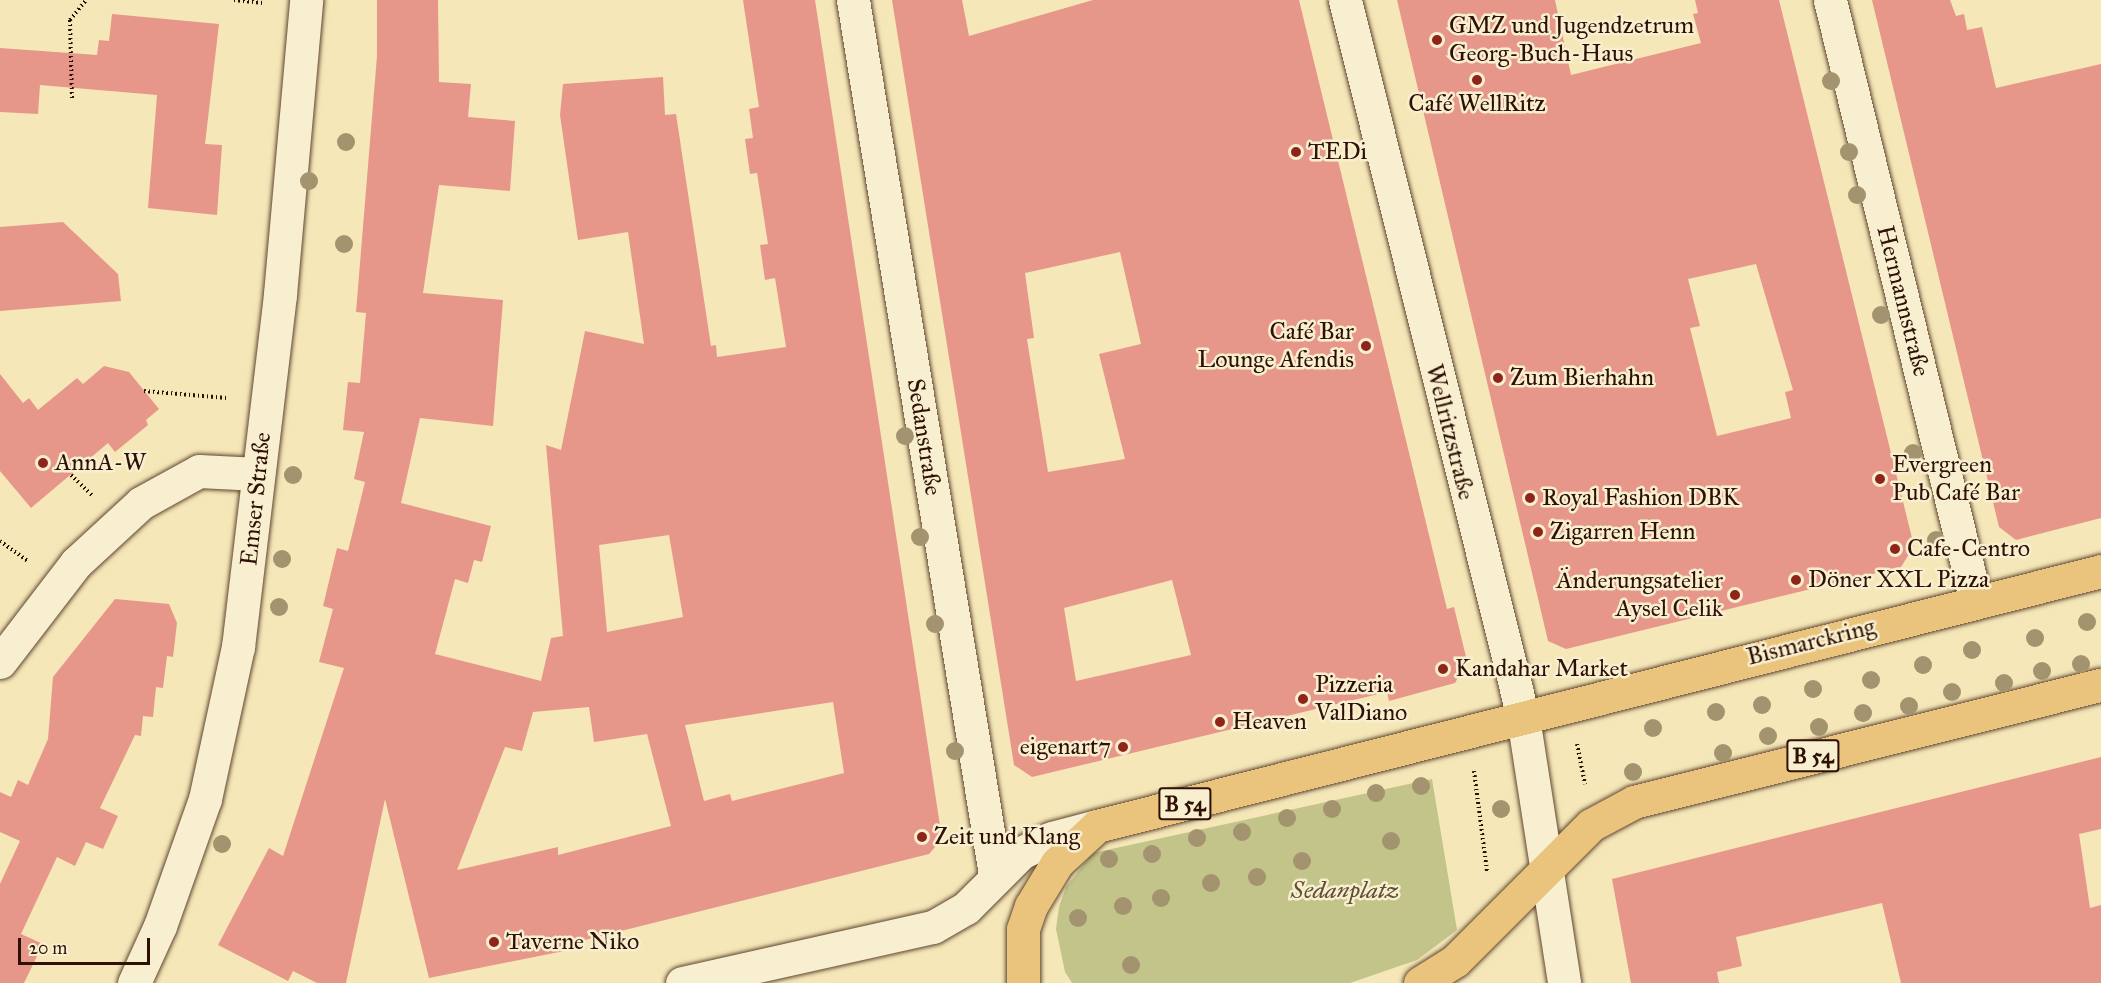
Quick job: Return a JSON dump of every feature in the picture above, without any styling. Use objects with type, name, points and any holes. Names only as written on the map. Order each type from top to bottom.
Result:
[{"type":"main road","name":"Bismarckring","points":[[1523,717],[2101,571]]},
{"type":"main road","name":"B 54","points":[[1420,983],[1455,961],[1545,867],[1591,825],[1634,802],[2101,685]]},
{"type":"main road","name":"B 54","points":[[1025,979],[1023,929],[1039,891],[1057,863],[1096,826],[1523,717]]},
{"type":"street","name":"Emser Straße","points":[[134,983],[186,859],[220,744],[238,647],[280,294],[306,0]]},
{"type":"street","name":"Sedanstraße","points":[[853,0],[994,874]]},
{"type":"street","name":"Wellritzstraße","points":[[1345,0],[1523,717],[1564,983]]},
{"type":"street","name":"Hermannstraße","points":[[1830,0],[1976,602]]},
{"type":"street","points":[[0,662],[76,563],[141,503],[199,471],[258,474]]},
{"type":"street","points":[[682,983],[933,927],[966,908],[994,874],[1036,845],[1096,826]]},
{"type":"path","points":[[72,98],[70,20],[86,0]]},
{"type":"path","points":[[144,391],[234,399]]},
{"type":"path","points":[[0,541],[32,564]]},
{"type":"path","points":[[1576,738],[1587,792]]},
{"type":"path","points":[[1473,759],[1489,884]]},
{"type":"green space","name":"Sedanplatz","points":[[1432,779],[1457,930],[1417,960],[1350,983],[1072,983],[1065,972],[1056,929],[1059,907],[1066,887],[1093,853]]},
{"type":"building","points":[[377,0],[438,0],[439,82],[471,84],[468,117],[515,121],[510,191],[439,185],[423,293],[503,300],[493,426],[420,418],[401,503],[491,526],[482,562],[474,560],[468,583],[455,579],[435,654],[541,681],[551,638],[563,636],[546,445],[561,450],[585,331],[644,344],[628,232],[578,240],[560,115],[563,84],[663,77],[665,115],[676,114],[711,346],[716,345],[717,357],[786,347],[775,278],[765,280],[760,245],[768,244],[757,173],[750,174],[745,139],[753,138],[749,109],[759,107],[743,0],[815,0],[942,839],[929,854],[573,943],[574,949],[429,978],[385,799],[346,983],[317,983],[293,971],[288,981],[218,945],[269,848],[283,856],[344,668],[319,662],[333,609],[323,606],[337,548],[348,551],[365,482],[354,479],[364,432],[343,430],[348,382],[360,383],[366,313],[356,312],[377,56]],"holes":[[[669,535],[683,617],[607,632],[599,545]],[[833,702],[844,773],[732,801],[730,794],[704,801],[685,725]],[[589,707],[594,742],[647,734],[671,826],[558,855],[558,847],[457,870],[505,747],[522,751],[533,712]]]},
{"type":"building","points":[[892,0],[962,0],[969,36],[1093,0],[1299,0],[1447,609],[1454,607],[1467,661],[1455,683],[1389,701],[1387,692],[1032,777],[1014,765]],"holes":[[[1120,252],[1141,344],[1099,354],[1125,459],[1048,472],[1027,339],[1034,338],[1025,273]],[[1172,580],[1191,655],[1076,681],[1064,608]]]},
{"type":"building","points":[[1397,0],[1555,0],[1571,75],[1701,43],[1693,14],[1698,13],[1695,0],[1779,0],[1914,546],[1901,567],[1566,649],[1548,641]],"holes":[[[1756,264],[1793,390],[1785,392],[1791,418],[1717,436],[1690,328],[1700,326],[1688,279]]]},
{"type":"building","points":[[1872,0],[1950,0],[1956,16],[1964,14],[1967,30],[1982,27],[1996,88],[2101,64],[2101,518],[2016,540],[1999,527]]},
{"type":"building","points":[[112,14],[219,24],[205,144],[222,145],[217,215],[148,208],[157,95],[40,85],[38,114],[0,112],[0,48],[97,55],[99,40],[109,41]]},
{"type":"building","points":[[63,222],[118,274],[121,301],[0,311],[0,227]]},
{"type":"building","points":[[104,366],[129,372],[159,409],[146,420],[148,425],[115,452],[108,443],[31,508],[0,471],[0,374],[23,403],[29,398],[38,410],[77,378],[83,384]]},
{"type":"building","points":[[115,599],[169,604],[177,623],[173,657],[167,656],[163,688],[156,687],[153,717],[143,716],[141,736],[135,735],[100,808],[118,816],[103,849],[86,842],[75,866],[57,857],[21,934],[43,944],[24,983],[0,983],[0,884],[20,841],[0,832],[0,792],[11,797],[18,780],[28,785],[48,739],[53,677]]},
{"type":"building","points":[[2101,757],[2101,829],[2079,834],[2090,908],[2101,905],[2101,983],[1901,983],[1882,903],[1736,937],[1742,966],[1717,972],[1719,983],[1631,983],[1612,879]]},
{"type":"place","name":"GMZ und Jugendzetrum Georg-Buch-Haus","points":[[1437,40]]},
{"type":"place","name":"Café WellRitz","points":[[1477,80]]},
{"type":"place","name":"TEDi","points":[[1296,152]]},
{"type":"place","name":"Café Bar Lounge Afendis","points":[[1366,346]]},
{"type":"place","name":"Zum Bierhahn","points":[[1498,378]]},
{"type":"place","name":"AnnA-W","points":[[43,463]]},
{"type":"place","name":"Evergreen Pub Café Bar","points":[[1880,479]]},
{"type":"place","name":"Royal Fashion DBK","points":[[1530,498]]},
{"type":"place","name":"Zigarren Henn","points":[[1538,532]]},
{"type":"place","name":"Cafe-Centro","points":[[1895,549]]},
{"type":"place","name":"Döner XXL Pizza","points":[[1796,580]]},
{"type":"place","name":"Änderungsatelier Aysel Celik","points":[[1735,595]]},
{"type":"place","name":"Kandahar Market","points":[[1443,669]]},
{"type":"place","name":"Pizzeria ValDiano","points":[[1303,699]]},
{"type":"place","name":"Heaven","points":[[1220,722]]},
{"type":"place","name":"eigenart7","points":[[1123,747]]},
{"type":"place","name":"Zeit und Klang","points":[[922,837]]},
{"type":"place","name":"Taverne Niko","points":[[494,942]]}]
